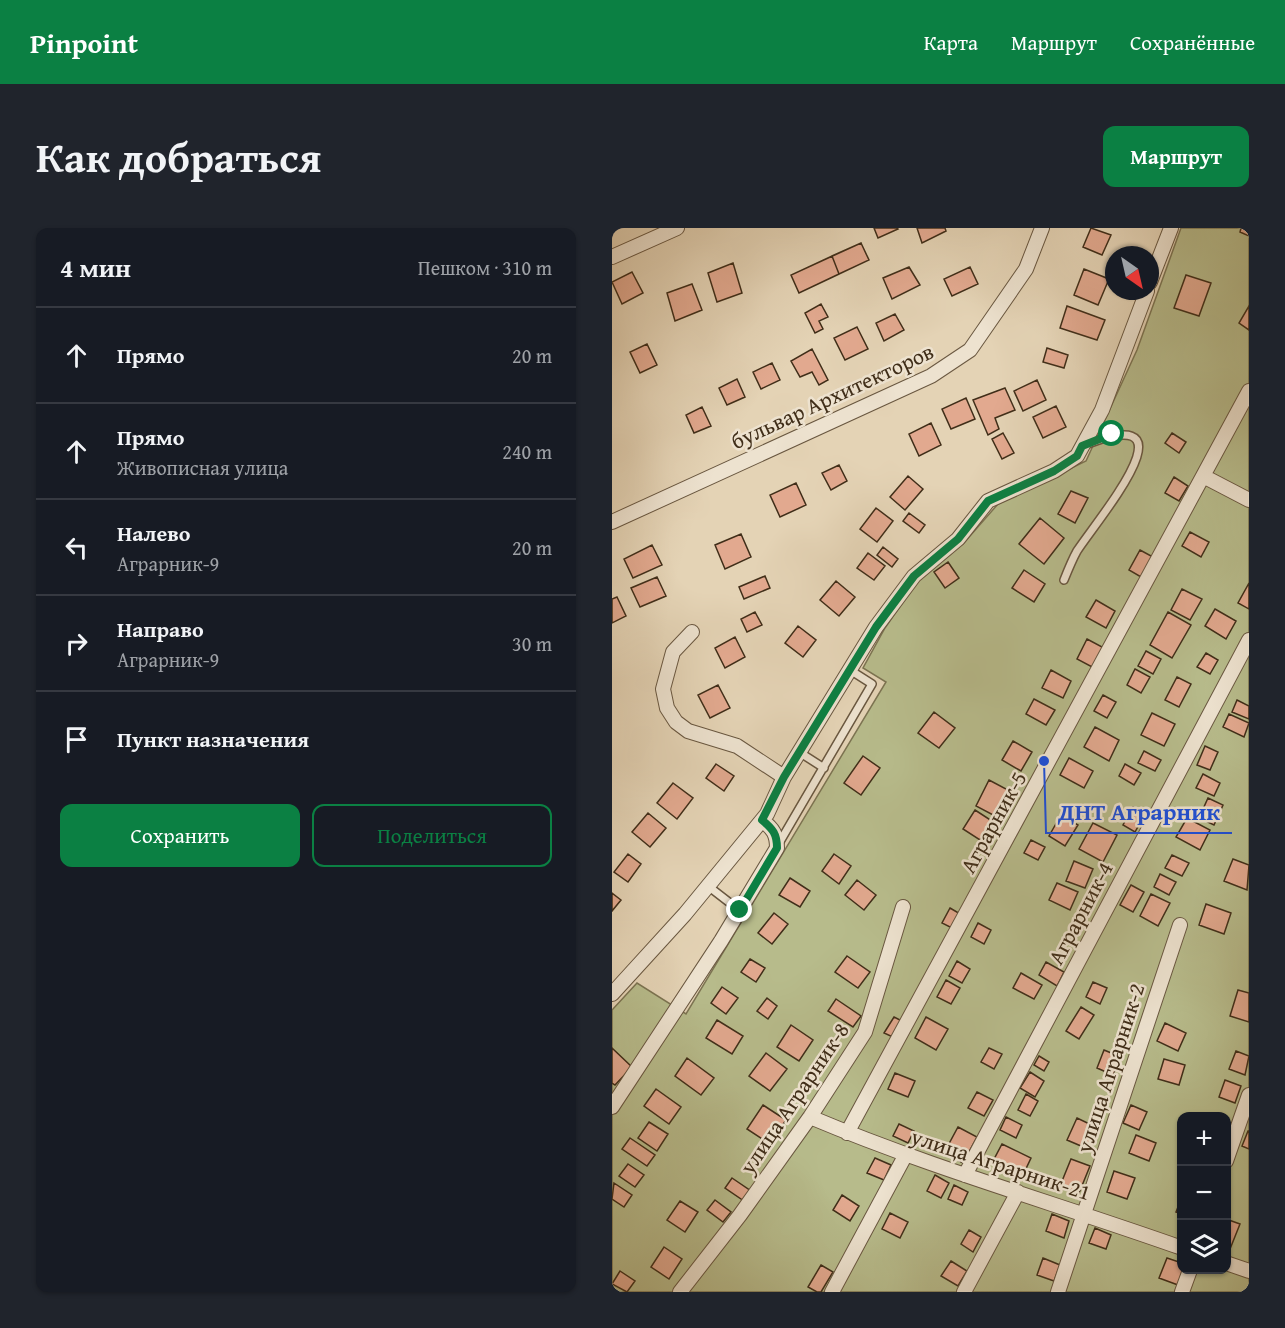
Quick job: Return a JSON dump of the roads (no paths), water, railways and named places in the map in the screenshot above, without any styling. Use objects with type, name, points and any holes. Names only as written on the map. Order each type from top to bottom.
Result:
[{"type":"street","points":[[612,257],[677,228]]},
{"type":"street","name":"бульвар Архитекторов","points":[[612,522],[931,376],[970,350],[1026,269],[1042,228]]},
{"type":"street","points":[[1159,259],[1171,228]]},
{"type":"street","points":[[612,994],[708,886],[762,820],[784,777],[876,627],[914,576],[958,539],[988,501],[1054,471],[1077,456],[1102,410],[1144,300]]},
{"type":"street","name":"Аграрник-5","points":[[848,1133],[1208,479],[1249,391]]},
{"type":"street","points":[[1208,479],[1249,500]]},
{"type":"street","points":[[692,632],[673,652],[663,689],[667,708],[676,722],[688,731],[736,746],[784,777]]},
{"type":"street","name":"Аграрник-4","points":[[965,1175],[1249,640]]},
{"type":"street","points":[[612,1107],[740,910],[777,848],[777,837],[773,828],[762,820]]},
{"type":"street","name":"улица Аграрник-8","points":[[680,1292],[740,1215],[810,1117],[866,1032],[903,907]]},
{"type":"street","name":"улица Аграрник-2","points":[[1058,1292],[1180,925]]},
{"type":"street","points":[[1231,1149],[1249,1095]]},
{"type":"street","name":"улица Аграрник-21","points":[[810,1117],[905,1156],[1085,1213],[1177,1246]]},
{"type":"street","points":[[832,1292],[905,1156]]},
{"type":"street","points":[[964,1292],[1017,1192]]},
{"type":"street","points":[[1231,1264],[1249,1271]]},
{"type":"street","points":[[1182,1292],[1188,1274]]},
{"type":"lane","points":[[1064,580],[1075,554],[1132,473],[1140,453],[1136,442],[1127,435],[1112,434],[1082,446]]},
{"type":"lane","points":[[777,848],[872,684],[850,670]]},
{"type":"lane","points":[[799,752],[824,768]]},
{"type":"lane","points":[[708,886],[740,910]]},
{"type":"place","name":"ДНТ Аграрник","points":[[1044,761]]}]
